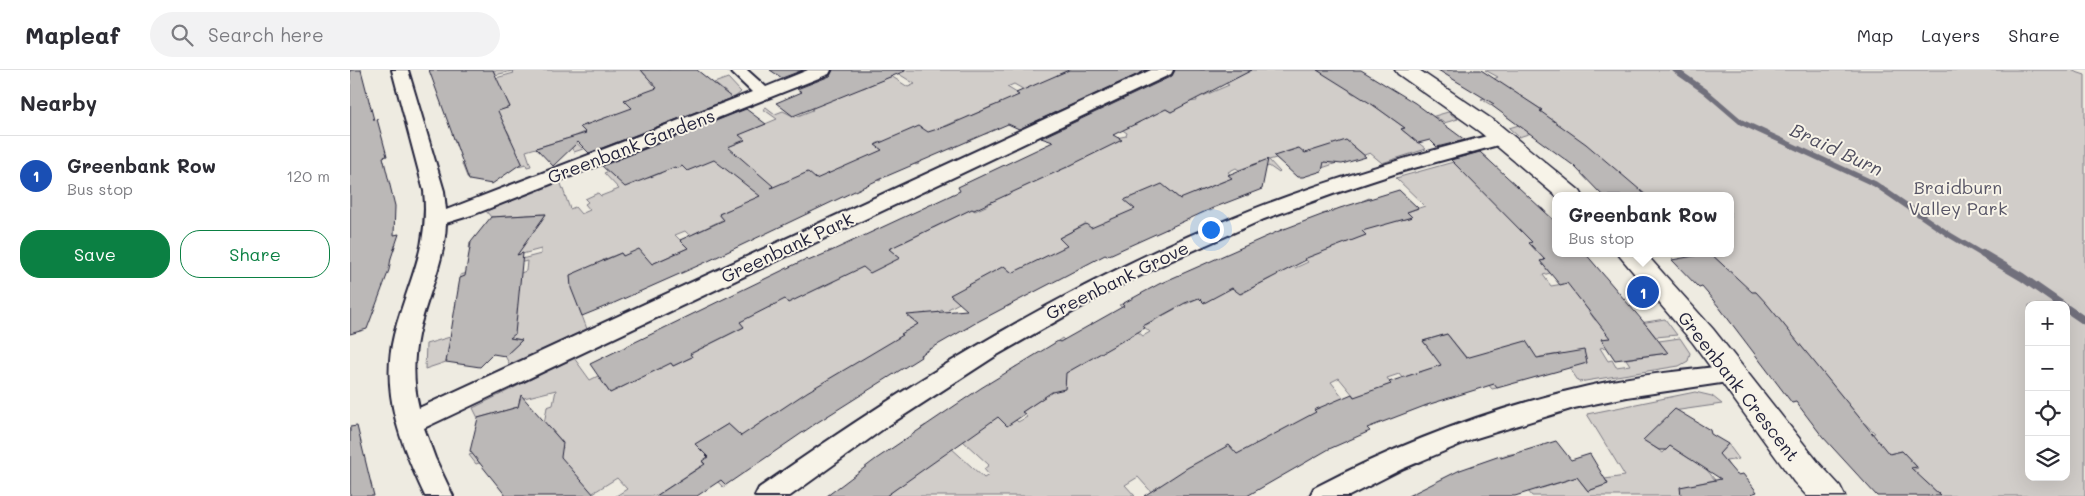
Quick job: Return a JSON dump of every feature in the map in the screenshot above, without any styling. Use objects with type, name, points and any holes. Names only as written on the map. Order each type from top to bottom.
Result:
[{"type":"street","points":[[400,70],[434,191],[437,220],[433,252],[405,345],[402,385],[409,424],[420,457],[439,496]]},
{"type":"street","points":[[737,70],[764,94]]},
{"type":"street","name":"Greenbank Gardens","points":[[437,220],[475,207],[823,70]]},
{"type":"street","name":"Greenbank Park","points":[[409,424],[1165,70]]},
{"type":"street","points":[[1405,70],[1449,99],[1502,138],[1566,192]]},
{"type":"street","name":"Greenbank Grove","points":[[768,496],[887,412],[946,374],[1062,306],[1127,273],[1223,229],[1300,199],[1362,178],[1502,138]]},
{"type":"street","name":"Greenbank Crescent","points":[[1634,257],[1666,292],[1732,374],[1806,472],[1828,496]]},
{"type":"street","points":[[1324,496],[1384,465],[1423,448],[1484,425],[1537,408],[1614,390],[1732,374]]},
{"type":"green space","points":[[493,70],[649,70],[643,72],[645,75],[670,70],[677,97],[624,100],[638,112],[621,135],[603,119],[580,127],[585,132],[571,138],[583,149],[574,152],[566,139],[526,151],[531,166],[494,162],[468,179],[462,164],[479,159],[510,136],[507,130],[456,146],[450,124],[510,107],[507,101],[467,86],[514,73],[512,71],[495,75]]},
{"type":"green space","points":[[1069,70],[1057,75],[1051,105],[1014,84],[1007,87],[1025,98],[999,110],[993,106],[966,118],[988,133],[985,134],[959,120],[932,132],[955,148],[952,150],[929,133],[902,152],[919,164],[916,165],[882,141],[876,144],[890,156],[865,167],[881,180],[879,181],[864,169],[775,208],[737,218],[728,210],[719,214],[731,228],[722,220],[693,234],[716,257],[713,258],[685,231],[675,235],[688,248],[636,271],[621,253],[603,260],[596,285],[603,307],[597,298],[578,305],[587,329],[510,365],[505,356],[522,340],[478,333],[446,362],[425,369],[426,344],[488,326],[519,291],[455,307],[457,298],[526,271],[527,261],[460,278],[460,275],[541,254],[541,249],[507,258],[508,240],[469,249],[470,242],[488,242],[531,223],[540,223],[546,214],[491,217],[486,211],[560,181],[570,209],[575,207],[581,214],[590,210],[585,204],[588,202],[585,199],[598,193],[601,196],[619,189],[604,173],[615,169],[644,175],[648,178],[661,173],[658,151],[677,169],[682,166],[687,171],[744,140],[725,124],[751,130],[777,119],[763,109],[766,107],[775,114],[783,111],[795,117],[813,110],[809,106],[860,86],[863,88],[891,76],[908,87],[915,84],[894,71]]},
{"type":"green space","points":[[1200,70],[1333,70],[1346,86],[1372,77],[1378,81],[1349,91],[1354,94],[1357,93],[1401,125],[1448,112],[1458,119],[1444,123],[1436,117],[1401,129],[1406,133],[1411,132],[1409,135],[1426,149],[1382,163],[1370,153],[1364,155],[1346,140],[1337,163],[1322,168],[1298,148],[1285,152],[1280,161],[1276,158],[1269,160],[1279,173],[1269,166],[1262,169],[1255,164],[1239,170],[1236,168],[1228,172],[1249,195],[1247,196],[1227,180],[1195,193],[1214,209],[1210,211],[1201,204],[1191,208],[1168,189],[1149,197],[1125,200],[1135,209],[1096,233],[1085,224],[1059,238],[1066,245],[1073,244],[1014,274],[1004,266],[990,287],[1011,305],[1007,307],[987,288],[948,309],[968,328],[965,330],[942,310],[930,317],[926,313],[921,314],[912,318],[918,324],[902,334],[924,353],[920,356],[852,379],[843,371],[756,426],[753,447],[728,424],[696,444],[708,457],[702,462],[726,485],[723,487],[701,466],[656,496],[616,496],[627,489],[617,478],[588,496],[555,467],[505,496],[523,484],[563,448],[560,439],[548,426],[481,464],[476,464],[469,455],[495,448],[544,424],[547,407],[553,405],[556,390],[520,399],[518,407],[478,418],[473,408],[574,358],[590,380],[604,373],[611,383],[605,386],[610,393],[638,379],[658,347],[673,366],[692,357],[690,354],[744,327],[738,320],[765,309],[761,305],[765,303],[769,308],[772,306],[770,304],[814,284],[819,289],[833,282],[846,268],[828,251],[832,250],[841,259],[899,258],[870,233],[884,228],[902,243],[930,229],[914,213],[933,228],[969,210],[950,196],[953,194],[975,211],[988,205],[983,200],[1063,166],[1066,168],[1116,138],[1126,136],[1127,133],[1121,129],[1114,112],[1135,125],[1140,122],[1145,97],[1171,112],[1187,102],[1197,101],[1195,92],[1203,96],[1229,85]]},
{"type":"green space","name":"Braidburn Valley Park","points":[[1485,70],[2070,70],[2085,75],[2085,496],[1941,496],[1925,481],[1913,484],[1901,473],[1918,468],[1902,451],[1889,454],[1870,434],[1875,433],[1861,420],[1756,292],[1731,295],[1738,279],[1714,257],[1734,257],[1734,192],[1640,192],[1547,128],[1519,137],[1509,128],[1542,118],[1534,112],[1542,110],[1526,100],[1518,102],[1513,98],[1491,105],[1481,99],[1502,92],[1489,81],[1498,77]]},
{"type":"green space","points":[[728,78],[741,92],[734,98],[723,102],[717,97],[727,93],[714,83]]},
{"type":"green space","points":[[1482,154],[1489,160],[1478,186],[1509,179],[1515,184],[1483,192],[1509,217],[1542,208],[1546,212],[1512,220],[1532,242],[1529,243],[1535,249],[1551,246],[1552,257],[1562,257],[1540,261],[1550,273],[1543,275],[1551,286],[1569,283],[1595,320],[1616,316],[1640,323],[1665,319],[1677,335],[1656,337],[1647,326],[1607,331],[1612,338],[1601,339],[1606,347],[1600,348],[1608,361],[1612,360],[1616,367],[1630,365],[1626,359],[1667,353],[1659,341],[1680,338],[1690,353],[1688,361],[1679,366],[1579,382],[1560,354],[1540,357],[1497,388],[1492,389],[1447,334],[1423,341],[1442,365],[1405,377],[1428,406],[1425,407],[1399,374],[1387,378],[1391,384],[1359,396],[1380,423],[1377,424],[1339,378],[1331,382],[1346,401],[1315,410],[1317,413],[1238,455],[1229,446],[1155,496],[1138,477],[1125,485],[1135,496],[886,496],[898,487],[921,428],[926,425],[984,478],[989,475],[984,469],[989,465],[963,441],[972,394],[1007,425],[1027,417],[1022,412],[1046,396],[1014,368],[1017,366],[1048,392],[1065,388],[1065,382],[1059,377],[1083,362],[1058,341],[1062,338],[1064,340],[1138,332],[1143,336],[1150,332],[1119,305],[1122,304],[1146,325],[1175,309],[1170,304],[1163,284],[1186,304],[1227,283],[1241,294],[1271,278],[1259,267],[1289,263],[1295,268],[1308,262],[1280,230],[1286,228],[1314,255],[1333,224],[1322,214],[1326,213],[1354,239],[1366,235],[1357,227],[1370,208],[1362,201],[1369,198],[1392,222],[1412,217],[1407,212],[1425,206],[1396,178]]},
{"type":"green space","points":[[1695,392],[1712,396],[1722,404],[1673,411],[1644,440],[1663,453],[1670,446],[1690,459],[1700,448],[1715,458],[1728,444],[1739,459],[1726,461],[1729,466],[1707,470],[1715,480],[1691,485],[1698,496],[1532,496],[1500,456],[1517,453],[1542,488],[1577,477],[1588,491],[1608,484],[1605,479],[1625,476],[1587,414]]},
{"type":"building","points":[[350,70],[361,70],[374,120],[377,119],[387,156],[383,157],[395,206],[394,235],[399,234],[389,270],[367,329],[350,334]]},
{"type":"building","points":[[429,70],[493,70],[510,107],[498,111],[522,163],[492,184],[469,180]]},
{"type":"building","points":[[641,70],[697,70],[732,98],[589,153],[578,142],[553,166],[536,148],[586,133],[580,127],[632,108],[624,100],[657,88]]},
{"type":"building","points":[[770,70],[803,70],[782,78]]},
{"type":"building","points":[[833,70],[905,71],[793,116],[776,103],[802,92],[797,89],[830,76]]},
{"type":"building","points":[[1069,70],[1147,70],[1019,129],[1008,124],[880,179],[702,264],[582,316],[571,288],[570,275],[621,253],[623,256],[639,249],[652,264],[688,248],[680,240],[724,220],[719,214],[760,196],[714,160],[687,171],[682,166],[677,169],[675,167],[625,187],[602,166],[746,109],[766,124],[739,135],[745,140],[728,147],[773,186],[771,188],[808,172],[816,179],[882,150],[875,145],[919,126],[928,132],[947,126],[1019,95],[1016,93]]},
{"type":"building","points":[[1175,70],[1252,70],[1171,112],[1166,109],[1113,135],[1122,140],[889,249],[900,258],[870,273],[863,267],[788,303],[785,299],[740,322],[744,327],[690,354],[692,357],[673,366],[671,363],[610,393],[590,364],[806,259],[808,261],[829,252],[960,191],[958,187],[1053,142],[1041,138],[1172,76]]},
{"type":"building","points":[[1317,70],[1361,70],[1415,103],[1465,140],[1437,147],[1430,140],[1418,143],[1401,129],[1405,128],[1373,105]]},
{"type":"building","points":[[1438,70],[1481,70],[1542,110],[1540,111],[1586,144],[1642,192],[1599,192],[1574,166],[1491,105],[1494,104]]},
{"type":"building","points":[[1346,140],[1366,157],[1342,164],[1324,162],[1322,171],[1303,177],[1297,177],[1274,156],[1299,148],[1305,153]]},
{"type":"building","points":[[1480,152],[1552,218],[1552,257],[1588,257],[1668,353],[1615,360],[1601,339],[1610,338],[1567,283],[1560,285],[1540,261],[1545,260],[1529,243],[1532,242],[1451,160]]},
{"type":"building","points":[[1268,159],[1262,189],[1213,208],[1107,256],[1105,255],[979,321],[920,355],[921,357],[818,422],[726,485],[721,480],[697,496],[656,496],[705,464],[702,461],[708,457],[695,444],[728,424],[741,436],[807,392],[903,335],[901,334],[918,324],[907,315],[967,310],[950,295],[1004,266],[1012,273],[1067,246],[1059,238],[1086,224],[1091,228],[1135,209],[1124,200],[1162,184],[1180,199],[1232,178],[1228,175]]},
{"type":"building","points":[[1399,190],[1418,208],[1407,212],[1412,217],[1362,231],[1366,235],[1304,259],[1306,260],[1240,294],[1232,288],[1204,303],[1199,298],[1185,303],[1066,373],[1065,389],[1052,392],[1022,412],[1025,414],[1007,426],[998,417],[886,496],[827,496],[876,459],[981,388],[1058,341],[1060,342],[1124,306],[1122,304],[1159,284],[1279,231],[1340,208]]},
{"type":"building","points":[[546,214],[517,255],[523,253],[515,334],[510,338],[522,340],[505,356],[493,354],[480,367],[446,362],[460,278],[465,276],[471,242],[491,217]]},
{"type":"building","points":[[1688,257],[1714,257],[1752,292],[1756,292],[1889,454],[1902,451],[1917,467],[1911,468],[1941,496],[1877,496],[1822,436],[1796,402],[1792,403],[1702,287],[1699,288],[1672,260]]},
{"type":"building","points":[[1447,334],[1466,358],[1526,341],[1537,358],[1584,350],[1587,363],[1497,388],[1494,384],[1427,405],[1367,428],[1370,431],[1329,449],[1247,496],[1144,496],[1187,468],[1229,445],[1237,454],[1316,412],[1314,410],[1352,394],[1354,397],[1391,384],[1389,382],[1441,365],[1423,341]]},
{"type":"building","points":[[521,395],[563,443],[561,457],[595,496],[506,496],[470,451],[478,418],[518,407]]},
{"type":"building","points":[[1675,409],[1710,430],[1711,434],[1728,444],[1719,454],[1737,475],[1743,474],[1757,492],[1751,494],[1752,496],[1681,496],[1680,487],[1721,479],[1670,446],[1666,450],[1659,450],[1643,440]]},
{"type":"building","points":[[357,426],[374,496],[350,496],[350,427]]},
{"type":"building","points":[[1556,441],[1571,460],[1590,454],[1608,484],[1588,491],[1577,477],[1515,496],[1408,496],[1460,470],[1500,456],[1501,458]]},
{"type":"waterway","name":"Braid Burn","points":[[1675,70],[1705,91],[1741,122],[1875,184],[1948,234],[1985,256]]},
{"type":"waterway","name":"Braid Burn","points":[[1983,254],[2022,277],[2056,301]]},
{"type":"waterway","name":"Braid Burn","points":[[2070,311],[2085,321]]},
{"type":"place","name":"Greenbank Row","points":[[1643,292]]}]
